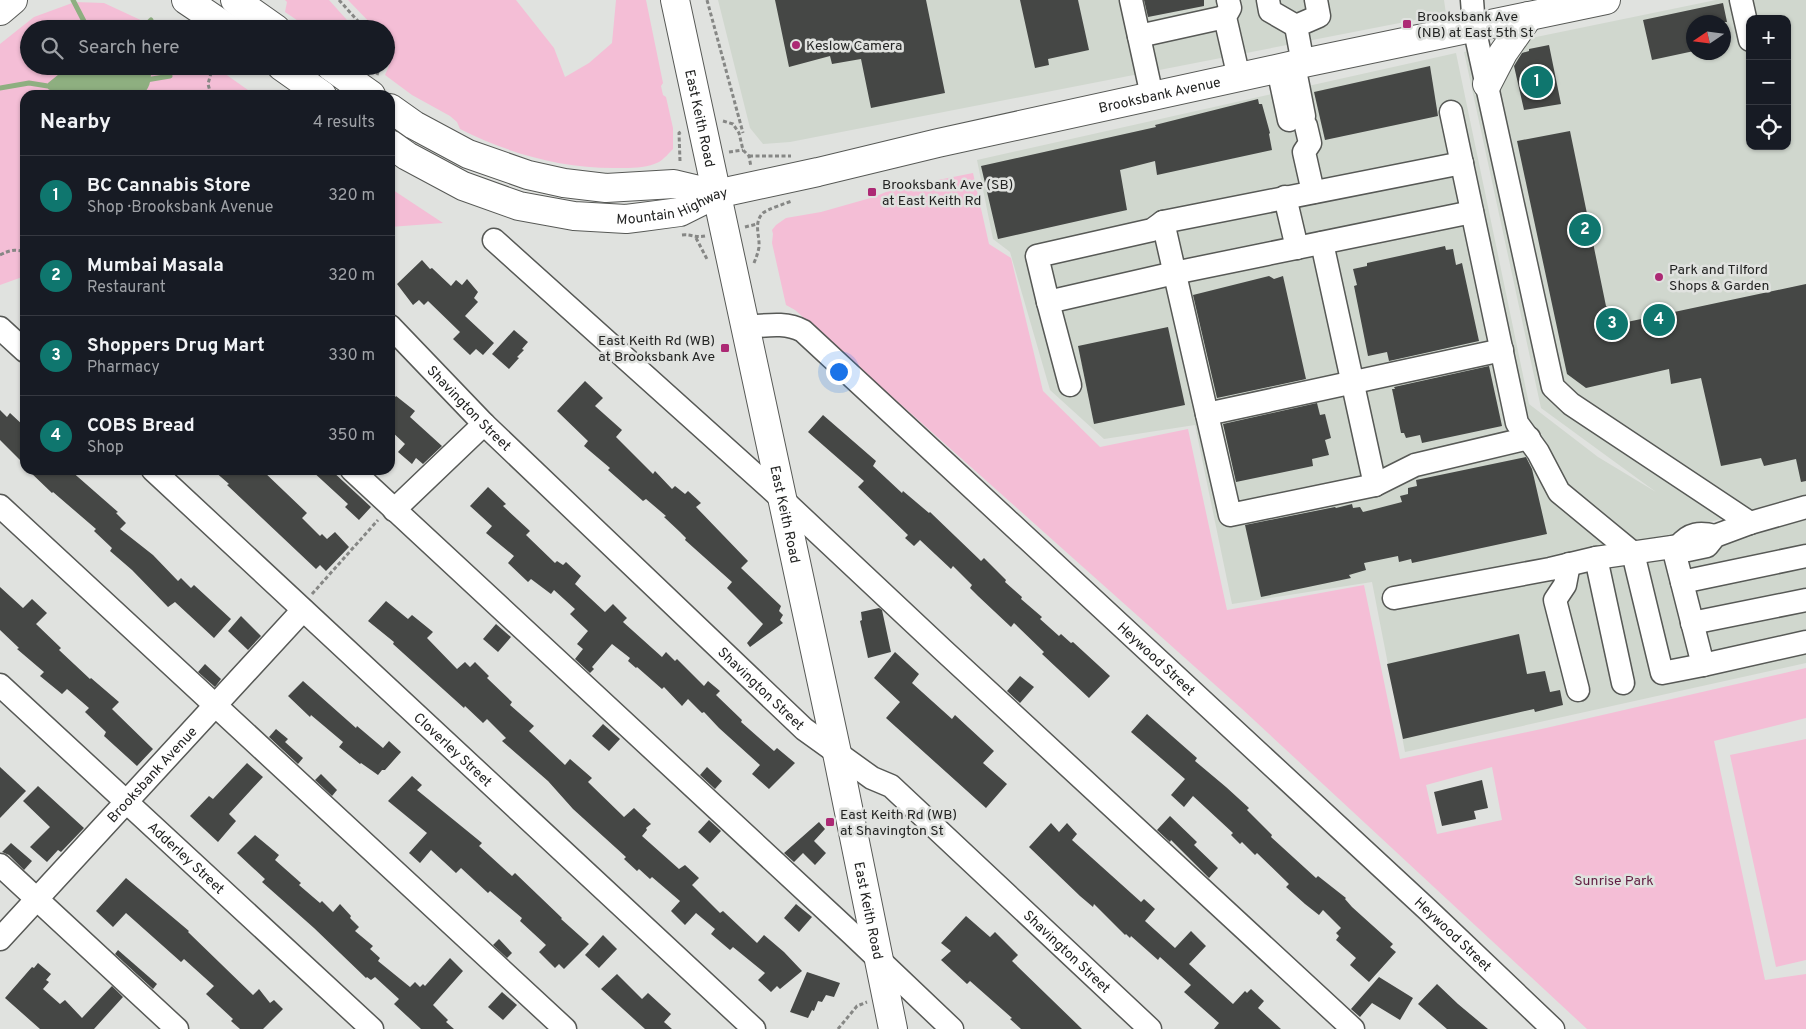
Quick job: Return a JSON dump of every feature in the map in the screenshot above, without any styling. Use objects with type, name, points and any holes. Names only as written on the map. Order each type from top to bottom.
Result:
[{"type":"main road","points":[[0,11],[13,0]]},
{"type":"main road","points":[[186,0],[216,20]]},
{"type":"main road","points":[[235,0],[263,20]]},
{"type":"main road","name":"East Keith Road","points":[[675,0],[837,753],[893,1029]]},
{"type":"main road","name":"Brooksbank Avenue","points":[[716,194],[1152,96],[1603,0]]},
{"type":"main road","points":[[1487,84],[1503,53],[1529,16]]},
{"type":"main road","points":[[294,75],[315,90]]},
{"type":"main road","points":[[343,75],[364,90]]},
{"type":"main road","name":"Mountain Highway","points":[[395,112],[414,125],[468,154],[528,175],[564,183],[606,188],[674,184],[716,194]]},
{"type":"main road","name":"Mountain Highway","points":[[395,148],[463,186],[519,206],[574,216],[626,218],[680,212],[716,194]]},
{"type":"street","points":[[1131,0],[1152,96]]},
{"type":"street","points":[[1268,0],[1270,11],[1296,26]]},
{"type":"street","points":[[1296,26],[1320,16],[1316,0]]},
{"type":"street","points":[[1472,0],[1474,27],[1553,387],[1571,404],[1750,523]]},
{"type":"street","points":[[1741,0],[1746,22]]},
{"type":"street","points":[[1138,36],[1227,8],[1239,78]]},
{"type":"street","points":[[1296,26],[1291,66],[1298,123],[1310,143],[1304,152],[1313,192]]},
{"type":"street","points":[[1451,112],[1517,423],[1538,452],[1559,492],[1632,553],[1662,672],[1703,665],[1806,642]]},
{"type":"street","points":[[1070,384],[1037,256],[1152,230],[1163,222],[1462,162]]},
{"type":"street","points":[[1285,198],[1297,248]]},
{"type":"street","points":[[1048,302],[1472,212]]},
{"type":"street","points":[[1163,222],[1230,514],[1375,485],[1415,465],[1529,438]]},
{"type":"street","points":[[494,240],[782,499],[1353,1029]]},
{"type":"street","points":[[1322,243],[1375,485]]},
{"type":"street","name":"Heywood Street","points":[[745,327],[785,325],[794,326],[803,331],[1421,904],[1553,1029]]},
{"type":"street","points":[[0,328],[20,346]]},
{"type":"street","name":"Shavington Street","points":[[395,331],[484,424],[804,729],[872,778],[890,786],[1150,1029]]},
{"type":"street","points":[[1207,414],[1502,350]]},
{"type":"street","points":[[392,508],[484,424]]},
{"type":"street","name":"Cloverley Street","points":[[158,475],[754,1029]]},
{"type":"street","points":[[357,475],[952,1029]]},
{"type":"street","points":[[0,506],[565,1029]]},
{"type":"street","points":[[1394,598],[1596,558],[1676,546],[1686,537],[1703,533],[1715,536],[1750,523],[1806,507]]},
{"type":"street","points":[[1676,546],[1682,582],[1703,665]]},
{"type":"street","points":[[1682,582],[1806,556]]},
{"type":"street","points":[[1596,558],[1623,683]]},
{"type":"street","points":[[1569,564],[1566,585],[1555,600],[1578,690]]},
{"type":"street","points":[[1692,623],[1806,600]]},
{"type":"street","name":"Brooksbank Avenue","points":[[0,939],[303,610]]},
{"type":"street","name":"Adderley Street","points":[[0,685],[372,1029]]},
{"type":"street","points":[[0,865],[177,1029]]},
{"type":"path","points":[[339,0],[357,20]]},
{"type":"path","points":[[707,0],[744,133]]},
{"type":"path","points":[[210,75],[208,84],[210,90]]},
{"type":"path","points":[[699,114],[733,124],[743,150],[749,156]]},
{"type":"path","points":[[757,224],[762,214]]},
{"type":"path","points":[[686,234],[696,238]]},
{"type":"path","points":[[0,255],[10,250],[20,251]]},
{"type":"path","points":[[320,585],[392,508]]},
{"type":"path","points":[[838,1029],[857,1006],[866,1002]]},
{"type":"shaded area","points":[[718,0],[1444,0],[1446,14],[790,142],[763,144],[750,128]]},
{"type":"shaded area","points":[[1716,0],[1806,0],[1806,497],[1706,523],[1729,537],[1806,516],[1806,663],[1405,752],[1372,582],[1232,604],[1195,425],[1104,439],[1050,390],[1010,252],[993,239],[977,160],[1456,53],[1529,404],[1598,457],[1656,492],[1541,408],[1464,52]]},
{"type":"shaded area","points":[[58,75],[151,75],[146,90],[50,90],[48,89],[48,83]]},
{"type":"green space","points":[[285,0],[329,0],[347,20],[297,20],[285,12],[287,2]]},
{"type":"green space","points":[[348,0],[516,0],[554,48],[565,77],[589,63],[612,43],[616,0],[646,0],[663,83],[661,86],[663,95],[666,97],[673,128],[673,149],[661,161],[648,166],[631,168],[594,167],[534,158],[478,138],[460,129],[457,122],[450,116],[412,95],[385,75],[395,75],[395,20],[367,20]]},
{"type":"green space","points":[[75,2],[104,3],[141,20],[30,20]]},
{"type":"green space","points":[[20,28],[20,75],[227,75],[248,90],[20,90],[20,278],[0,285],[0,44]]},
{"type":"green space","name":"Sunrise Park","points":[[973,173],[989,244],[1011,258],[1043,391],[1100,447],[1188,429],[1227,610],[1364,585],[1400,759],[1546,728],[1806,668],[1806,718],[1714,741],[1765,980],[1806,974],[1806,1029],[1587,1029],[1241,708],[795,310],[786,305],[772,243],[772,230],[776,225],[786,218],[821,212],[874,197],[893,189]],"holes":[[[1492,767],[1502,820],[1437,834],[1426,785]]]},
{"type":"green space","points":[[395,191],[443,223],[395,227]]},
{"type":"green space","points":[[1806,739],[1806,960],[1776,967],[1730,755]]},
{"type":"building","points":[[775,0],[926,0],[945,93],[871,108],[861,59],[832,64],[830,56],[789,67]]},
{"type":"building","points":[[1020,0],[1078,0],[1089,50],[1048,59],[1049,65],[1035,68]]},
{"type":"building","points":[[1144,0],[1204,0],[1204,6],[1148,17]]},
{"type":"building","points":[[1723,3],[1726,15],[1686,15],[1686,53],[1652,60],[1643,20]]},
{"type":"building","points":[[1549,45],[1561,104],[1524,110],[1514,66],[1522,53],[1529,51],[1529,49]]},
{"type":"building","points":[[1430,66],[1438,116],[1325,140],[1314,92]]},
{"type":"building","points":[[1258,99],[1259,104],[1262,104],[1270,133],[1272,150],[1157,175],[1155,161],[1120,170],[1127,210],[998,239],[981,166],[1156,127],[1155,125]]},
{"type":"building","points":[[1570,131],[1606,306],[1627,322],[1806,284],[1806,481],[1801,482],[1796,459],[1764,466],[1761,458],[1721,466],[1701,378],[1671,384],[1669,369],[1586,388],[1567,374],[1517,141]]},
{"type":"building","points":[[1445,246],[1446,250],[1453,249],[1456,265],[1462,263],[1479,341],[1389,361],[1387,352],[1368,356],[1354,286],[1357,285],[1353,269],[1367,266],[1367,263]]},
{"type":"building","points":[[422,260],[451,286],[456,280],[462,285],[467,279],[478,292],[474,298],[478,302],[465,316],[494,343],[483,355],[476,349],[470,355],[453,339],[460,332],[428,301],[424,305],[419,300],[413,305],[397,284]]},
{"type":"building","points":[[1269,276],[1274,279],[1283,276],[1306,379],[1217,398],[1193,295]]},
{"type":"building","points":[[1168,327],[1185,405],[1094,424],[1078,346]]},
{"type":"building","points":[[514,330],[528,342],[522,349],[524,350],[517,357],[519,358],[509,369],[492,354]]},
{"type":"building","points":[[1489,366],[1502,426],[1422,443],[1420,435],[1406,438],[1404,433],[1401,433],[1392,389],[1395,389],[1394,387]]},
{"type":"building","points":[[585,381],[603,398],[595,406],[622,430],[616,437],[653,474],[655,471],[672,489],[675,486],[685,494],[688,491],[701,503],[696,507],[748,561],[741,568],[781,606],[779,611],[783,615],[780,620],[783,623],[750,647],[747,643],[763,624],[727,588],[732,582],[685,540],[686,538],[664,517],[666,516],[646,499],[643,501],[608,470],[610,468],[584,446],[588,441],[557,411]]},
{"type":"building","points":[[396,396],[415,411],[410,417],[442,446],[423,464],[416,458],[412,464],[398,452],[405,444],[395,435]]},
{"type":"building","points":[[1317,403],[1320,415],[1325,414],[1331,438],[1325,440],[1329,455],[1312,459],[1313,466],[1236,482],[1223,424]]},
{"type":"building","points":[[0,410],[7,417],[10,413],[20,422],[20,460],[0,440]]},
{"type":"building","points":[[823,415],[876,461],[873,466],[902,493],[903,491],[930,512],[981,561],[984,558],[1006,580],[1005,582],[1022,597],[1021,599],[1042,617],[1040,619],[1059,636],[1061,634],[1071,643],[1073,642],[1110,676],[1089,698],[1042,654],[1044,652],[1014,623],[1011,627],[978,596],[970,588],[972,585],[953,566],[951,569],[920,540],[914,546],[905,538],[908,535],[858,487],[864,481],[808,432]]},
{"type":"building","points":[[1526,457],[1532,469],[1547,534],[1412,563],[1411,559],[1399,562],[1398,556],[1364,563],[1366,570],[1349,575],[1351,578],[1261,597],[1245,525],[1352,504],[1353,508],[1360,507],[1363,512],[1402,502],[1400,496],[1408,494],[1408,488],[1417,486],[1416,480]]},
{"type":"building","points":[[33,475],[76,475],[118,512],[116,513],[126,523],[120,529],[153,555],[178,581],[181,578],[191,588],[194,585],[231,619],[214,638],[175,602],[168,607],[132,570],[110,551],[112,548],[94,531],[96,529]]},
{"type":"building","points":[[219,475],[267,475],[307,513],[302,518],[320,536],[322,534],[327,539],[335,532],[349,547],[326,571],[320,565],[316,569],[227,485],[229,484]]},
{"type":"building","points":[[316,475],[336,475],[371,507],[359,520],[345,507],[348,504]]},
{"type":"building","points":[[488,487],[506,504],[503,506],[530,531],[526,535],[555,563],[557,561],[563,565],[566,562],[581,576],[575,584],[605,612],[613,604],[627,618],[623,622],[662,657],[666,652],[675,661],[677,659],[704,686],[708,681],[720,691],[716,695],[742,720],[741,722],[774,751],[777,748],[795,763],[769,789],[752,774],[760,765],[704,712],[702,713],[688,699],[682,706],[664,687],[662,689],[636,668],[628,661],[630,658],[612,644],[592,667],[594,669],[590,673],[575,659],[583,649],[577,644],[588,631],[570,614],[575,609],[554,590],[551,594],[531,579],[528,582],[508,563],[514,556],[486,533],[492,526],[470,506]]},
{"type":"building","points":[[0,587],[23,608],[32,599],[47,613],[36,624],[61,648],[59,650],[90,679],[119,702],[112,709],[153,749],[137,766],[104,736],[106,732],[85,712],[89,708],[67,689],[62,694],[40,676],[44,672],[17,649],[19,648],[0,630]]},
{"type":"building","points":[[386,601],[408,619],[412,615],[433,632],[427,638],[457,669],[465,662],[470,667],[475,662],[489,676],[487,678],[512,702],[510,705],[534,726],[529,731],[565,765],[570,759],[592,778],[588,782],[624,817],[634,808],[651,824],[646,828],[647,830],[642,836],[679,869],[685,865],[699,878],[692,885],[720,913],[723,911],[757,943],[764,935],[802,971],[780,989],[777,986],[771,992],[758,980],[765,973],[733,947],[730,950],[711,934],[715,929],[696,913],[685,925],[671,911],[680,901],[652,877],[650,879],[639,869],[637,871],[624,859],[626,857],[573,809],[548,781],[502,741],[506,738],[487,719],[483,723],[465,706],[464,708],[393,644],[394,642],[368,621]]},
{"type":"building","points":[[879,608],[882,610],[891,652],[868,658],[860,621],[862,620],[861,612]]},
{"type":"building","points":[[241,616],[261,636],[248,650],[228,631]]},
{"type":"building","points":[[496,624],[511,637],[498,652],[483,639]]},
{"type":"building","points":[[1519,634],[1527,674],[1545,671],[1550,692],[1560,690],[1563,705],[1535,712],[1534,709],[1403,739],[1387,664]]},
{"type":"building","points":[[895,652],[919,674],[912,683],[952,719],[955,715],[994,751],[983,763],[1007,784],[986,808],[886,718],[900,702],[874,678]]},
{"type":"building","points":[[205,664],[221,679],[215,687],[198,672]]},
{"type":"building","points":[[1020,676],[1034,687],[1020,703],[1007,691]]},
{"type":"building","points":[[303,681],[356,728],[357,726],[383,748],[389,741],[401,752],[385,770],[382,770],[378,775],[360,764],[339,747],[343,742],[311,715],[310,717],[288,696]]},
{"type":"building","points":[[1147,714],[1197,758],[1195,761],[1249,808],[1247,810],[1272,835],[1271,837],[1316,878],[1318,876],[1346,898],[1352,907],[1393,944],[1390,947],[1396,952],[1369,982],[1350,965],[1356,958],[1336,940],[1339,936],[1336,933],[1341,928],[1323,910],[1319,915],[1305,904],[1286,887],[1289,884],[1257,853],[1255,855],[1242,842],[1240,844],[1231,835],[1233,833],[1193,796],[1184,807],[1171,795],[1185,779],[1131,732]]},
{"type":"building","points":[[603,724],[620,739],[609,751],[592,736]]},
{"type":"building","points":[[276,729],[288,739],[285,742],[303,758],[298,764],[269,737]]},
{"type":"building","points":[[247,763],[263,777],[229,814],[236,821],[218,842],[190,816],[209,796],[213,799]]},
{"type":"building","points":[[0,767],[26,791],[0,818]]},
{"type":"building","points":[[707,767],[722,781],[715,789],[700,775]]},
{"type":"building","points":[[321,774],[337,790],[332,796],[315,780]]},
{"type":"building","points":[[412,776],[422,785],[417,790],[482,843],[479,846],[512,876],[515,873],[589,944],[564,969],[559,964],[555,968],[539,952],[546,945],[520,921],[522,918],[490,891],[488,893],[461,868],[456,873],[431,850],[420,863],[409,853],[427,833],[388,801]]},
{"type":"building","points":[[1482,780],[1488,808],[1474,811],[1476,819],[1442,826],[1434,792]]},
{"type":"building","points":[[38,786],[84,828],[61,852],[58,850],[47,862],[30,847],[50,827],[23,801]]},
{"type":"building","points":[[1170,816],[1197,842],[1194,845],[1218,868],[1209,878],[1171,840],[1170,842],[1157,830]]},
{"type":"building","points":[[709,820],[721,831],[710,843],[698,832]]},
{"type":"building","points":[[819,822],[825,829],[814,841],[826,853],[815,865],[803,853],[794,862],[784,853]]},
{"type":"building","points":[[1051,823],[1059,832],[1067,823],[1077,834],[1072,840],[1141,902],[1144,899],[1155,909],[1145,921],[1175,948],[1191,931],[1206,946],[1189,964],[1233,1004],[1245,991],[1247,993],[1251,989],[1264,1001],[1258,1008],[1281,1029],[1214,1029],[1219,1023],[1184,992],[1191,985],[1160,957],[1158,960],[1131,936],[1130,938],[1125,935],[1094,904],[1093,907],[1080,896],[1029,847]]},
{"type":"building","points":[[255,835],[279,855],[275,860],[320,903],[322,901],[333,912],[340,904],[359,927],[355,931],[373,946],[370,949],[380,958],[378,961],[410,987],[415,982],[420,987],[423,984],[425,986],[450,958],[463,971],[433,1005],[454,1029],[421,1029],[394,1004],[399,999],[375,977],[371,980],[366,978],[262,882],[265,879],[237,853]]},
{"type":"building","points":[[11,843],[32,861],[24,870],[9,855],[2,852]]},
{"type":"building","points":[[126,878],[189,931],[253,995],[259,989],[270,1003],[274,1000],[283,1009],[263,1029],[240,1029],[231,1021],[233,1019],[206,994],[214,986],[184,959],[181,962],[126,913],[113,927],[96,911]]},
{"type":"building","points":[[796,904],[812,917],[799,932],[784,918]]},
{"type":"building","points":[[966,916],[990,937],[995,932],[1018,955],[1012,961],[1082,1029],[1021,1029],[1010,1019],[1012,1018],[970,981],[967,984],[941,960],[951,951],[941,943]]},
{"type":"building","points":[[603,935],[617,949],[599,968],[585,955]]},
{"type":"building","points":[[499,939],[512,953],[507,958],[493,945]]},
{"type":"building","points":[[118,950],[157,984],[153,989],[115,954]]},
{"type":"building","points":[[38,963],[51,974],[46,980],[49,982],[43,989],[60,1004],[65,1000],[82,1018],[112,986],[123,997],[94,1029],[40,1029],[5,998],[32,967],[34,968]]},
{"type":"building","points":[[807,972],[840,983],[834,997],[826,995],[822,1002],[818,1001],[814,1011],[812,1010],[808,1018],[790,1012]]},
{"type":"building","points":[[617,974],[642,999],[648,993],[671,1014],[664,1022],[672,1029],[645,1029],[601,989]]},
{"type":"building","points":[[1379,977],[1413,998],[1400,1020],[1372,1003],[1360,1017],[1351,1009]]},
{"type":"building","points":[[1437,984],[1488,1029],[1447,1029],[1418,1004]]},
{"type":"building","points":[[502,992],[517,1005],[503,1020],[488,1007]]},
{"type":"waterway","points":[[73,0],[83,20]]},
{"type":"waterway","points":[[146,80],[170,76]]},
{"type":"waterway","points":[[0,88],[29,83],[54,87]]},
{"type":"place","name":"Brooksbank Ave (NB) at East 5th St","points":[[1407,24]]},
{"type":"place","name":"Keslow Camera","points":[[796,45]]},
{"type":"place","name":"BC Cannabis Store","points":[[1537,82]]},
{"type":"place","name":"Brooksbank Ave (SB) at East Keith Rd","points":[[872,192]]},
{"type":"place","name":"Mumbai Masala","points":[[1585,230]]},
{"type":"place","name":"Park and Tilford Shops & Garden","points":[[1659,277]]},
{"type":"place","name":"COBS Bread","points":[[1659,320]]},
{"type":"place","name":"Shoppers Drug Mart","points":[[1612,324]]},
{"type":"place","name":"East Keith Rd (WB) at Brooksbank Ave","points":[[725,348]]},
{"type":"place","name":"East Keith Rd (WB) at Shavington St","points":[[830,822]]}]
